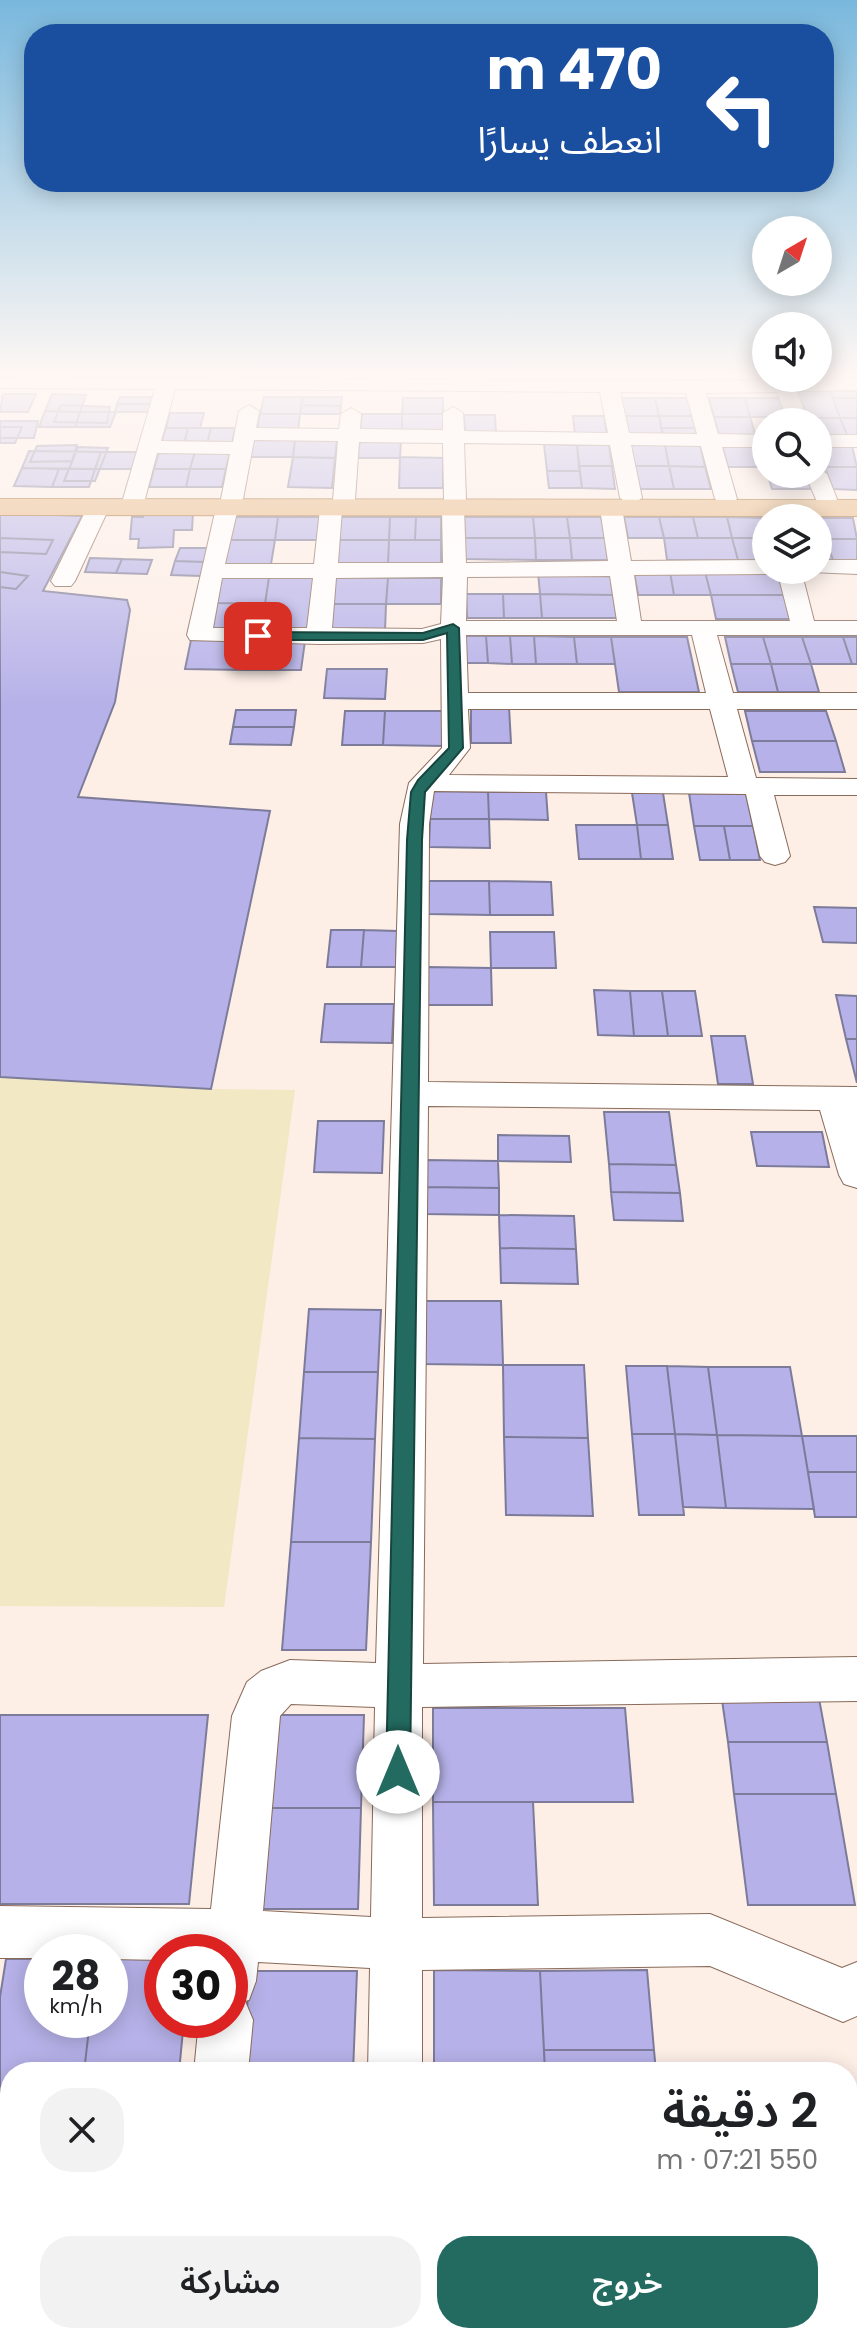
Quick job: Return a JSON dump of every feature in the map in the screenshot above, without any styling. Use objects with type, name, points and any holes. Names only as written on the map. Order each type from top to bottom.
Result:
[{"type":"main road","points":[[0,507],[621,503],[726,499],[813,488]]},
{"type":"main road","points":[[824,488],[857,499]]},
{"type":"main road","points":[[0,499],[134,499],[229,504]]},
{"type":"main road","points":[[621,503],[752,512]]},
{"type":"main road","points":[[832,509],[857,508]]},
{"type":"street","points":[[134,499],[138,486]]},
{"type":"street","points":[[233,486],[199,635],[423,636],[453,628],[857,628]]},
{"type":"street","points":[[319,637],[324,571],[341,486]]},
{"type":"street","points":[[395,2062],[411,1094],[410,953],[418,792],[456,748],[454,486]]},
{"type":"street","points":[[620,486],[619,566],[630,627]]},
{"type":"street","points":[[722,486],[726,499]]},
{"type":"street","points":[[63,581],[98,508]]},
{"type":"street","points":[[212,571],[752,567]]},
{"type":"street","points":[[832,567],[857,567]]},
{"type":"street","points":[[793,584],[804,628]]},
{"type":"street","points":[[702,627],[721,700],[775,856]]},
{"type":"street","points":[[456,701],[857,701]]},
{"type":"street","points":[[423,783],[857,787]]},
{"type":"street","points":[[411,1094],[846,1099],[857,1175]]},
{"type":"street","points":[[235,1934],[259,1704],[277,1685],[290,1682],[399,1686],[857,1679]]},
{"type":"street","points":[[0,1932],[144,1948]]},
{"type":"street","points":[[248,1957],[397,1944],[710,1940],[843,1995],[857,1988]]},
{"type":"street","points":[[222,2062],[224,2038]]},
{"type":"sand","points":[[0,1077],[210,1089],[295,1090],[224,1607],[0,1606]]},
{"type":"building","points":[[288,486],[332,486],[332,488]]},
{"type":"building","points":[[399,486],[443,486],[443,488]]},
{"type":"building","points":[[549,486],[582,488],[549,488]]},
{"type":"building","points":[[615,486],[615,489],[582,488]]},
{"type":"building","points":[[638,486],[673,486],[674,489],[638,489]]},
{"type":"building","points":[[673,486],[710,486],[711,489],[674,489]]},
{"type":"building","points":[[832,486],[857,486],[857,490],[833,489]]},
{"type":"building","points":[[193,512],[192,530],[174,530],[173,547],[138,548],[139,539],[130,539],[132,517]]},
{"type":"building","points":[[0,513],[82,516],[43,591],[127,600],[130,610],[115,702],[78,797],[270,811],[211,1089],[0,1077]]},
{"type":"building","points":[[233,517],[278,517],[275,540],[228,540]]},
{"type":"building","points":[[278,517],[323,517],[320,540],[275,540]]},
{"type":"building","points":[[340,517],[390,517],[389,540],[337,540]]},
{"type":"building","points":[[390,517],[416,517],[415,540],[389,540]]},
{"type":"building","points":[[416,517],[441,517],[441,540],[415,540]]},
{"type":"building","points":[[464,517],[533,517],[535,538],[465,538]]},
{"type":"building","points":[[533,517],[567,517],[570,538],[535,538]]},
{"type":"building","points":[[567,517],[601,517],[605,538],[570,538]]},
{"type":"building","points":[[624,517],[659,517],[664,538],[628,538]]},
{"type":"building","points":[[659,517],[693,517],[698,538],[664,538]]},
{"type":"building","points":[[693,517],[727,517],[732,538],[698,538]]},
{"type":"building","points":[[727,517],[752,518],[752,538],[732,538]]},
{"type":"building","points":[[832,518],[853,518],[857,539],[832,539]]},
{"type":"building","points":[[0,538],[53,540],[46,554],[0,552]]},
{"type":"building","points":[[465,538],[535,538],[536,560],[465,559]]},
{"type":"building","points":[[535,538],[570,538],[572,560],[536,560]]},
{"type":"building","points":[[570,538],[605,538],[608,560],[572,560]]},
{"type":"building","points":[[664,538],[732,538],[738,560],[667,560]]},
{"type":"building","points":[[732,538],[752,538],[752,560],[738,560]]},
{"type":"building","points":[[832,539],[857,539],[857,560],[833,560]]},
{"type":"building","points":[[228,540],[275,540],[271,564],[224,564]]},
{"type":"building","points":[[337,540],[389,540],[388,565],[335,565]]},
{"type":"building","points":[[389,540],[441,540],[441,565],[388,565]]},
{"type":"building","points":[[180,548],[208,548],[205,562],[175,561]]},
{"type":"building","points":[[90,558],[122,559],[116,573],[85,572]]},
{"type":"building","points":[[122,559],[152,560],[147,574],[116,573]]},
{"type":"building","points":[[175,561],[205,562],[201,576],[171,575]]},
{"type":"building","points":[[0,572],[28,576],[16,589],[0,587]]},
{"type":"building","points":[[538,572],[610,572],[613,595],[540,594]]},
{"type":"building","points":[[634,572],[670,572],[674,595],[638,595]]},
{"type":"building","points":[[670,572],[705,572],[711,595],[674,595]]},
{"type":"building","points":[[705,572],[752,572],[752,584],[781,584],[784,595],[711,595]]},
{"type":"building","points":[[221,577],[269,577],[265,604],[216,603]]},
{"type":"building","points":[[269,577],[316,577],[311,631],[261,631]]},
{"type":"building","points":[[334,577],[388,578],[386,604],[331,604]]},
{"type":"building","points":[[388,578],[441,578],[441,604],[386,604]]},
{"type":"building","points":[[466,594],[503,594],[504,618],[467,618]]},
{"type":"building","points":[[503,594],[540,594],[542,618],[504,618]]},
{"type":"building","points":[[540,594],[613,595],[617,618],[542,618]]},
{"type":"building","points":[[711,595],[784,595],[791,619],[716,619]]},
{"type":"building","points":[[216,603],[265,604],[261,631],[211,631]]},
{"type":"building","points":[[331,604],[386,604],[385,631],[329,631]]},
{"type":"building","points":[[462,636],[486,636],[488,663],[463,663]]},
{"type":"building","points":[[486,636],[510,636],[512,664],[488,663]]},
{"type":"building","points":[[510,636],[534,636],[536,664],[512,664]]},
{"type":"building","points":[[534,636],[574,637],[577,664],[536,664]]},
{"type":"building","points":[[574,637],[611,637],[615,664],[577,664]]},
{"type":"building","points":[[611,637],[687,637],[699,692],[619,692]]},
{"type":"building","points":[[725,637],[763,637],[771,664],[731,664]]},
{"type":"building","points":[[763,637],[802,637],[811,664],[771,664]]},
{"type":"building","points":[[802,637],[843,637],[852,664],[811,664]]},
{"type":"building","points":[[843,637],[857,637],[857,664],[852,664]]},
{"type":"building","points":[[191,640],[248,641],[243,670],[185,669]]},
{"type":"building","points":[[248,641],[305,641],[301,670],[243,670]]},
{"type":"building","points":[[731,664],[771,664],[778,692],[738,692]]},
{"type":"building","points":[[771,664],[811,664],[819,692],[778,692]]},
{"type":"building","points":[[327,669],[387,669],[385,699],[324,698]]},
{"type":"building","points":[[471,707],[509,707],[511,743],[471,743]]},
{"type":"building","points":[[236,710],[296,710],[294,727],[233,727]]},
{"type":"building","points":[[345,711],[385,711],[383,745],[342,745]]},
{"type":"building","points":[[385,711],[444,711],[444,746],[383,745]]},
{"type":"building","points":[[745,711],[826,711],[836,741],[752,741]]},
{"type":"building","points":[[233,727],[294,727],[291,745],[230,744]]},
{"type":"building","points":[[752,741],[836,741],[845,772],[760,772]]},
{"type":"building","points":[[431,791],[488,792],[489,819],[430,819]]},
{"type":"building","points":[[488,792],[546,792],[548,820],[489,819]]},
{"type":"building","points":[[632,793],[663,793],[668,825],[637,825]]},
{"type":"building","points":[[689,793],[746,794],[753,826],[694,826]]},
{"type":"building","points":[[430,819],[489,819],[490,848],[429,847]]},
{"type":"building","points":[[576,825],[637,825],[641,859],[579,859]]},
{"type":"building","points":[[637,825],[668,825],[673,859],[641,859]]},
{"type":"building","points":[[694,826],[724,826],[730,860],[700,860]]},
{"type":"building","points":[[724,826],[753,826],[760,860],[730,860]]},
{"type":"building","points":[[429,881],[489,881],[490,915],[428,914]]},
{"type":"building","points":[[489,881],[551,882],[553,915],[490,915]]},
{"type":"building","points":[[814,907],[857,908],[857,943],[823,942]]},
{"type":"building","points":[[331,930],[364,930],[361,967],[327,967]]},
{"type":"building","points":[[364,930],[397,931],[396,967],[361,967]]},
{"type":"building","points":[[490,932],[554,932],[556,968],[491,968]]},
{"type":"building","points":[[427,967],[491,968],[492,1005],[426,1005]]},
{"type":"building","points":[[594,990],[630,991],[634,1036],[598,1035]]},
{"type":"building","points":[[630,991],[662,991],[668,1036],[634,1036]]},
{"type":"building","points":[[662,991],[695,991],[702,1036],[668,1036]]},
{"type":"building","points":[[836,995],[857,996],[857,1039],[846,1039]]},
{"type":"building","points":[[325,1004],[394,1004],[392,1043],[321,1042]]},
{"type":"building","points":[[711,1036],[745,1036],[753,1084],[718,1084]]},
{"type":"building","points":[[846,1039],[857,1039],[857,1083]]},
{"type":"building","points":[[604,1112],[669,1112],[676,1165],[609,1164]]},
{"type":"building","points":[[318,1121],[384,1121],[382,1173],[314,1172]]},
{"type":"building","points":[[751,1132],[822,1132],[829,1167],[757,1166]]},
{"type":"building","points":[[498,1135],[569,1136],[571,1162],[498,1161]]},
{"type":"building","points":[[425,1160],[498,1161],[499,1188],[425,1187]]},
{"type":"building","points":[[609,1164],[676,1165],[680,1193],[611,1192]]},
{"type":"building","points":[[425,1187],[499,1188],[499,1215],[424,1214]]},
{"type":"building","points":[[611,1192],[680,1193],[683,1221],[614,1220]]},
{"type":"building","points":[[499,1215],[574,1216],[576,1249],[500,1248]]},
{"type":"building","points":[[500,1248],[576,1249],[578,1284],[501,1283]]},
{"type":"building","points":[[423,1301],[501,1301],[503,1365],[421,1364]]},
{"type":"building","points":[[309,1309],[381,1310],[378,1372],[304,1372]]},
{"type":"building","points":[[503,1365],[584,1365],[588,1438],[504,1437]]},
{"type":"building","points":[[626,1366],[667,1366],[675,1434],[632,1434]]},
{"type":"building","points":[[667,1366],[708,1367],[717,1435],[675,1434]]},
{"type":"building","points":[[708,1367],[790,1367],[802,1436],[717,1435]]},
{"type":"building","points":[[304,1372],[378,1372],[375,1439],[299,1438]]},
{"type":"building","points":[[632,1434],[675,1434],[684,1515],[639,1515]]},
{"type":"building","points":[[675,1434],[717,1435],[726,1508],[683,1507]]},
{"type":"building","points":[[717,1435],[802,1436],[814,1509],[726,1508]]},
{"type":"building","points":[[802,1436],[857,1436],[857,1472],[808,1472]]},
{"type":"building","points":[[504,1437],[588,1438],[593,1516],[506,1515]]},
{"type":"building","points":[[299,1438],[375,1439],[371,1542],[291,1542]]},
{"type":"building","points":[[808,1472],[857,1472],[857,1517],[815,1517]]},
{"type":"building","points":[[291,1542],[371,1542],[366,1650],[282,1650]]},
{"type":"building","points":[[721,1693],[818,1693],[827,1742],[728,1742]]},
{"type":"building","points":[[433,1708],[625,1708],[633,1802],[433,1802]]},
{"type":"building","points":[[0,1715],[208,1715],[189,1904],[0,1904]]},
{"type":"building","points":[[267,1715],[364,1715],[361,1808],[261,1808]]},
{"type":"building","points":[[728,1742],[827,1742],[836,1794],[734,1794]]},
{"type":"building","points":[[734,1794],[836,1794],[855,1905],[748,1905]]},
{"type":"building","points":[[433,1802],[533,1802],[538,1905],[434,1905]]},
{"type":"building","points":[[261,1808],[361,1808],[358,1909],[254,1909]]},
{"type":"building","points":[[6,1959],[24,1959],[24,2038],[88,2038],[85,2062],[0,2062],[0,1997]]},
{"type":"building","points":[[128,1959],[144,1959],[144,2038],[182,2038],[180,2062],[85,2062],[88,2038],[128,2038]]},
{"type":"building","points":[[434,1970],[540,1971],[545,2062],[434,2062]]},
{"type":"building","points":[[647,1970],[654,2050],[544,2050],[540,1971]]},
{"type":"building","points":[[250,1971],[357,1971],[353,2062],[243,2062],[245,2038],[248,2038]]},
{"type":"building","points":[[544,2050],[654,2050],[655,2062],[545,2062]]},
{"type":"route","points":[[258,636],[423,636],[453,628],[456,748],[418,792],[415,840],[410,953],[411,1094],[398,1772]]}]
